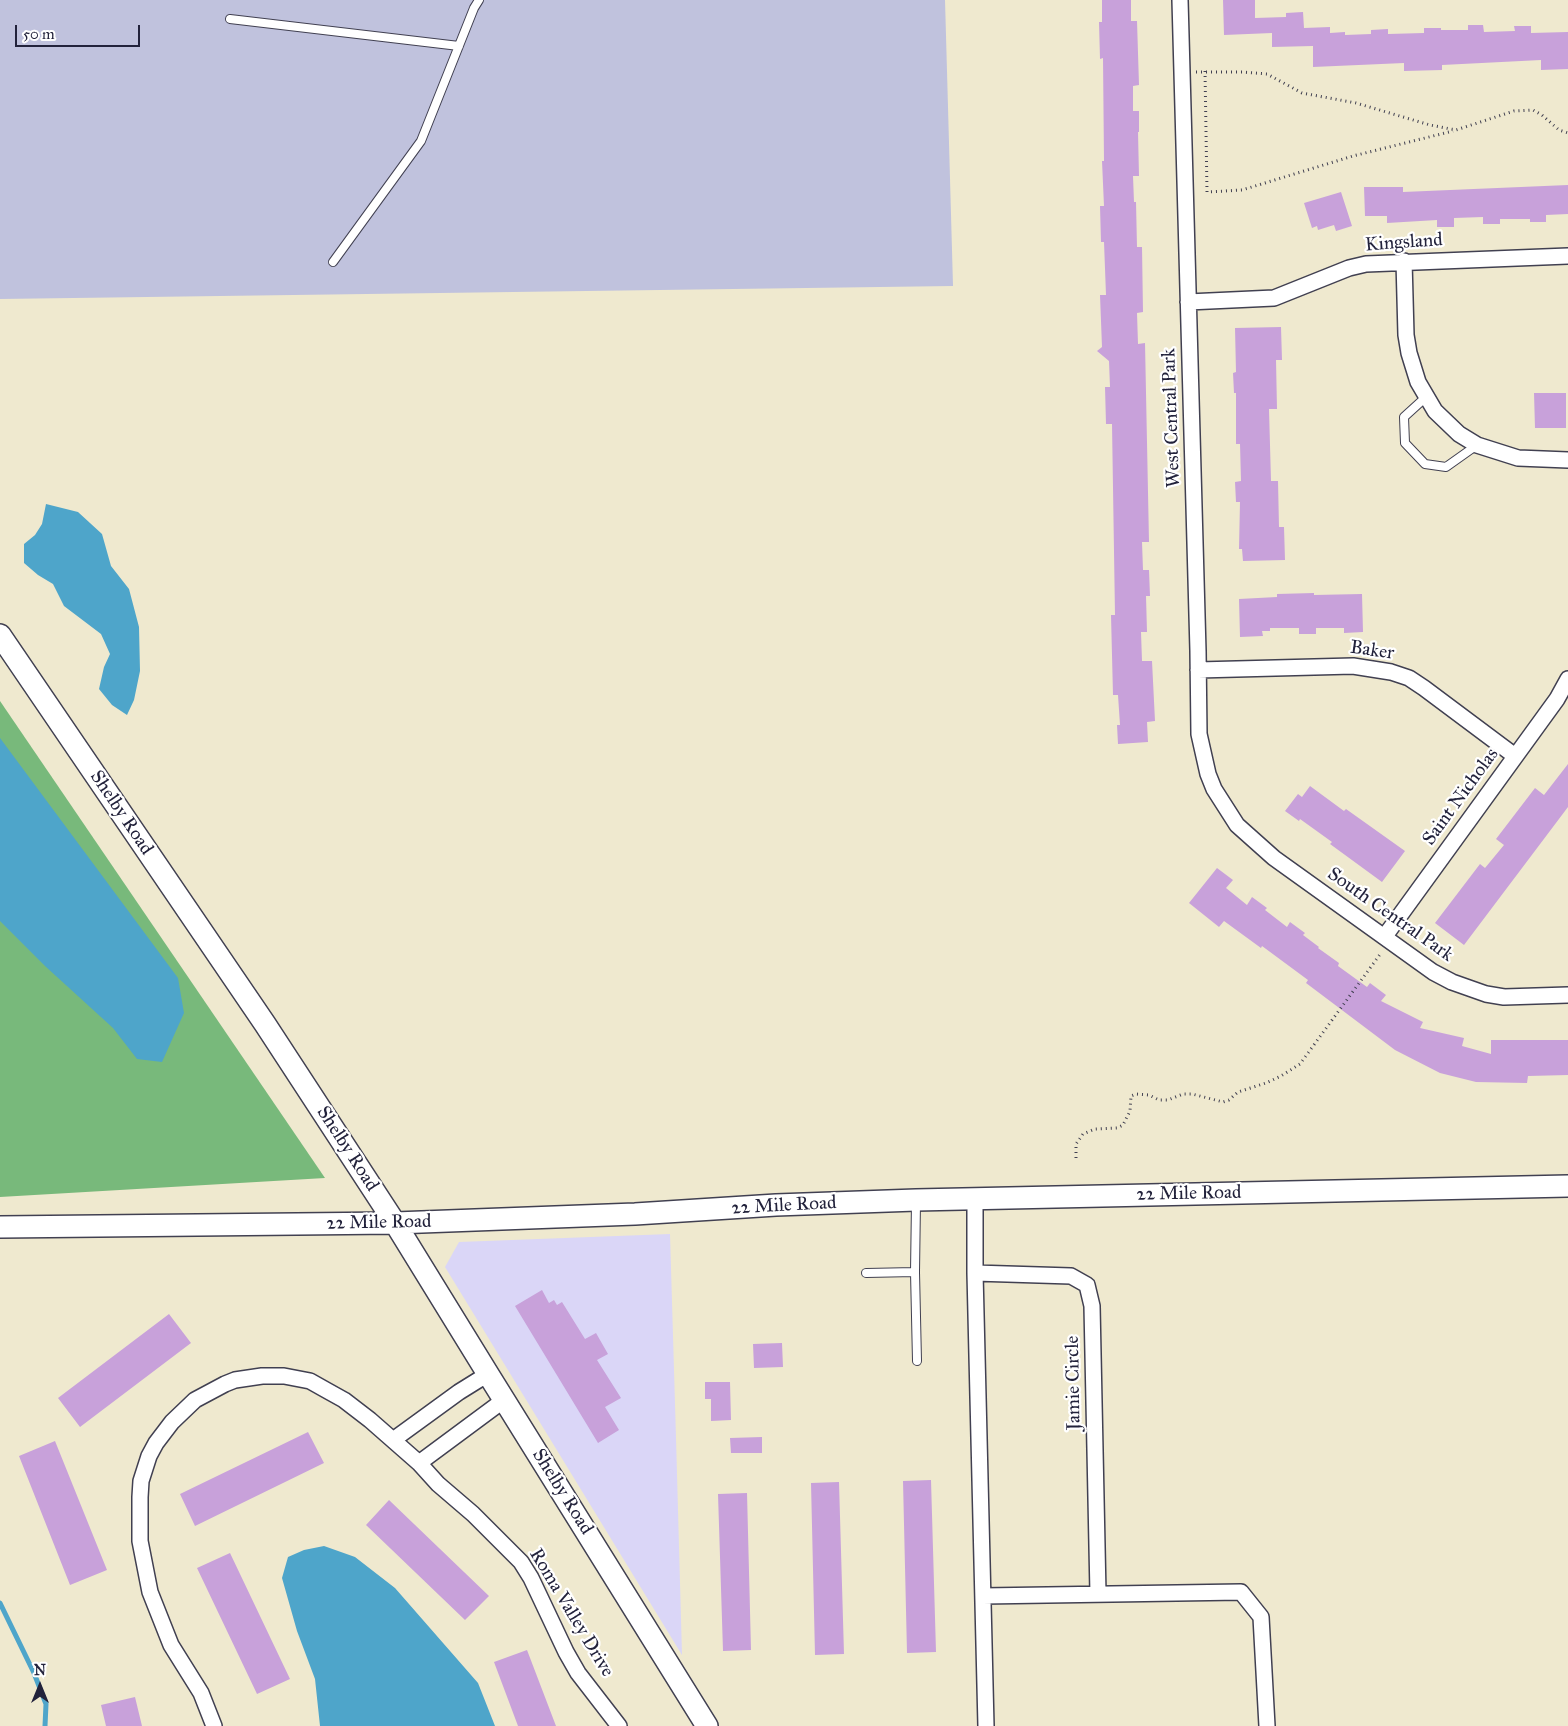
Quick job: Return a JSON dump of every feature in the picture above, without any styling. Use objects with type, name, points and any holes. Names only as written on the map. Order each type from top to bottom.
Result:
[{"type":"street","name":"West Central Park","points":[[1180,0],[1199,734],[1214,789],[1237,825]]},
{"type":"street","name":"Kingsland","points":[[1188,302],[1274,298],[1349,268],[1366,264],[1568,256]]},
{"type":"street","points":[[1404,261],[1406,336],[1409,354],[1412,367],[1435,411],[1459,434],[1477,445],[1518,458],[1568,460]]},
{"type":"street","name":"Shelby Road","points":[[0,635],[265,1024],[396,1223],[707,1726]]},
{"type":"street","name":"Baker","points":[[1198,670],[1353,666],[1391,672],[1409,678],[1424,688],[1515,756]]},
{"type":"street","name":"Saint Nicholas","points":[[1384,943],[1557,699],[1568,679]]},
{"type":"street","name":"South Central Park","points":[[1237,825],[1274,858],[1384,943],[1452,982],[1486,994],[1504,997],[1568,996]]},
{"type":"street","name":"22 Mile Road","points":[[0,1227],[396,1223],[654,1214],[776,1205],[916,1200],[1568,1186]]},
{"type":"street","points":[[976,1199],[986,1726]]},
{"type":"street","name":"Jamie Circle","points":[[976,1273],[1071,1276],[1087,1285],[1092,1306],[1098,1594]]},
{"type":"street","points":[[393,1440],[459,1392],[488,1374]]},
{"type":"street","name":"Roma Valley Drive","points":[[214,1726],[201,1693],[172,1645],[150,1592],[140,1542],[140,1497],[144,1468],[156,1443],[172,1422],[195,1400],[235,1380],[269,1376],[284,1376],[310,1381],[344,1400],[393,1440],[419,1463],[438,1484],[473,1514],[521,1562],[532,1578],[574,1666],[619,1726]]},
{"type":"street","points":[[419,1463],[504,1400]]},
{"type":"street","points":[[983,1596],[1241,1592],[1261,1617],[1267,1726]]},
{"type":"lane","points":[[333,262],[421,141],[474,8],[479,0]]},
{"type":"lane","points":[[230,19],[459,46]]},
{"type":"lane","points":[[1426,397],[1404,416],[1405,443],[1425,464],[1446,467],[1477,445]]},
{"type":"lane","points":[[916,1200],[915,1272],[918,1361]]},
{"type":"lane","points":[[866,1273],[915,1272]]},
{"type":"path","points":[[1205,71],[1207,192],[1242,190],[1353,156],[1456,130],[1526,109],[1537,112],[1559,130],[1568,133]]},
{"type":"path","points":[[1182,72],[1205,71],[1267,74],[1302,93],[1356,103],[1430,125],[1456,130]]},
{"type":"path","points":[[1076,1158],[1076,1144],[1083,1134],[1095,1129],[1117,1128],[1123,1125],[1130,1111],[1132,1096],[1136,1094],[1149,1095],[1159,1100],[1168,1100],[1183,1094],[1192,1094],[1223,1102],[1229,1100],[1238,1092],[1266,1083],[1300,1064],[1384,943]]},
{"type":"shaded area","points":[[0,0],[945,0],[953,286],[0,299]]},
{"type":"shaded area","points":[[670,1234],[682,1655],[445,1267],[459,1242]]},
{"type":"green space","points":[[0,701],[325,1178],[0,1197]]},
{"type":"water","points":[[46,504],[78,512],[102,534],[111,566],[129,589],[139,627],[140,671],[134,700],[127,715],[112,705],[99,689],[104,667],[110,654],[101,634],[64,606],[53,584],[38,575],[24,563],[24,544],[35,535],[42,524]]},
{"type":"water","points":[[0,738],[178,978],[184,1013],[162,1062],[137,1059],[113,1028],[45,966],[0,921]]},
{"type":"water","points":[[324,1546],[355,1557],[395,1588],[478,1683],[495,1726],[320,1726],[315,1679],[297,1631],[282,1578],[288,1557],[304,1550]]},
{"type":"building","points":[[1102,0],[1131,0],[1131,21],[1137,21],[1139,85],[1133,86],[1133,111],[1139,111],[1139,176],[1133,176],[1134,202],[1136,202],[1137,247],[1142,247],[1143,312],[1137,313],[1138,344],[1145,343],[1149,542],[1142,542],[1143,570],[1149,570],[1150,596],[1146,596],[1147,632],[1141,632],[1142,661],[1152,661],[1155,721],[1147,722],[1148,742],[1118,744],[1117,725],[1120,725],[1118,695],[1113,695],[1111,615],[1115,615],[1112,424],[1106,424],[1105,387],[1110,387],[1109,361],[1097,351],[1102,347],[1100,295],[1106,295],[1104,242],[1101,242],[1100,206],[1104,206],[1102,161],[1104,161],[1103,58],[1100,59],[1099,22],[1102,22]]},
{"type":"building","points":[[1223,0],[1255,0],[1255,18],[1286,17],[1286,13],[1303,12],[1304,28],[1330,27],[1330,33],[1345,32],[1345,35],[1371,34],[1371,30],[1388,29],[1388,34],[1424,33],[1424,28],[1468,30],[1468,25],[1483,25],[1484,32],[1515,31],[1514,26],[1531,26],[1531,33],[1568,32],[1568,69],[1541,70],[1541,60],[1442,65],[1442,70],[1404,71],[1404,63],[1313,67],[1313,46],[1272,47],[1272,33],[1224,35]]},
{"type":"building","points":[[1568,185],[1568,214],[1546,215],[1546,222],[1530,222],[1530,219],[1500,219],[1500,224],[1483,224],[1483,217],[1454,218],[1454,227],[1437,227],[1437,220],[1387,223],[1387,216],[1365,216],[1364,187],[1403,187],[1403,192]]},
{"type":"building","points":[[1341,192],[1352,226],[1336,231],[1334,225],[1318,230],[1317,226],[1312,228],[1304,203]]},
{"type":"building","points":[[1281,327],[1282,360],[1276,360],[1277,409],[1269,409],[1271,481],[1278,481],[1279,527],[1284,527],[1285,560],[1243,561],[1242,549],[1239,549],[1240,502],[1236,502],[1235,482],[1241,481],[1240,444],[1236,444],[1236,393],[1234,393],[1233,373],[1236,372],[1235,328]]},
{"type":"building","points":[[1534,393],[1566,393],[1566,428],[1535,428]]},
{"type":"building","points":[[1314,593],[1314,595],[1362,594],[1363,632],[1344,633],[1344,628],[1316,628],[1316,634],[1299,634],[1299,628],[1270,628],[1270,631],[1262,631],[1263,636],[1240,637],[1239,599],[1277,597],[1277,594]]},
{"type":"building","points":[[1568,764],[1568,807],[1464,945],[1435,923],[1480,864],[1485,868],[1504,845],[1496,839],[1535,788],[1544,795]]},
{"type":"building","points":[[1310,786],[1405,851],[1382,882],[1330,844],[1332,842],[1300,819],[1299,821],[1285,811],[1298,794],[1302,797]]},
{"type":"building","points":[[1217,868],[1233,880],[1226,888],[1247,905],[1252,897],[1287,927],[1290,922],[1305,933],[1303,935],[1318,948],[1339,963],[1338,966],[1367,987],[1370,983],[1386,995],[1381,1001],[1423,1022],[1420,1028],[1464,1038],[1462,1046],[1491,1054],[1491,1040],[1568,1040],[1568,1075],[1528,1076],[1527,1083],[1476,1082],[1440,1073],[1395,1050],[1306,983],[1308,980],[1262,946],[1261,948],[1224,921],[1219,927],[1189,903]]},
{"type":"building","points":[[542,1290],[549,1303],[554,1300],[557,1305],[562,1302],[585,1339],[596,1333],[608,1354],[597,1360],[621,1398],[605,1407],[619,1430],[598,1443],[515,1306]]},
{"type":"building","points":[[169,1314],[191,1343],[80,1427],[58,1398]]},
{"type":"building","points":[[782,1343],[783,1367],[754,1368],[753,1344]]},
{"type":"building","points":[[705,1382],[730,1382],[731,1420],[711,1421],[711,1399],[705,1399]]},
{"type":"building","points":[[308,1432],[324,1463],[195,1526],[180,1494]]},
{"type":"building","points":[[762,1437],[762,1453],[731,1453],[730,1438]]},
{"type":"building","points":[[55,1441],[107,1570],[70,1585],[19,1456]]},
{"type":"building","points":[[931,1480],[936,1652],[907,1653],[903,1481]]},
{"type":"building","points":[[839,1482],[844,1654],[815,1655],[811,1483]]},
{"type":"building","points":[[747,1493],[751,1650],[723,1651],[718,1494]]},
{"type":"building","points":[[389,1500],[489,1596],[465,1620],[366,1525]]},
{"type":"building","points":[[230,1553],[290,1679],[257,1694],[197,1568]]},
{"type":"building","points":[[527,1650],[556,1726],[518,1726],[494,1662]]},
{"type":"building","points":[[135,1697],[142,1726],[106,1726],[101,1705]]},
{"type":"waterway","points":[[0,1603],[34,1673],[46,1704],[45,1726]]}]
